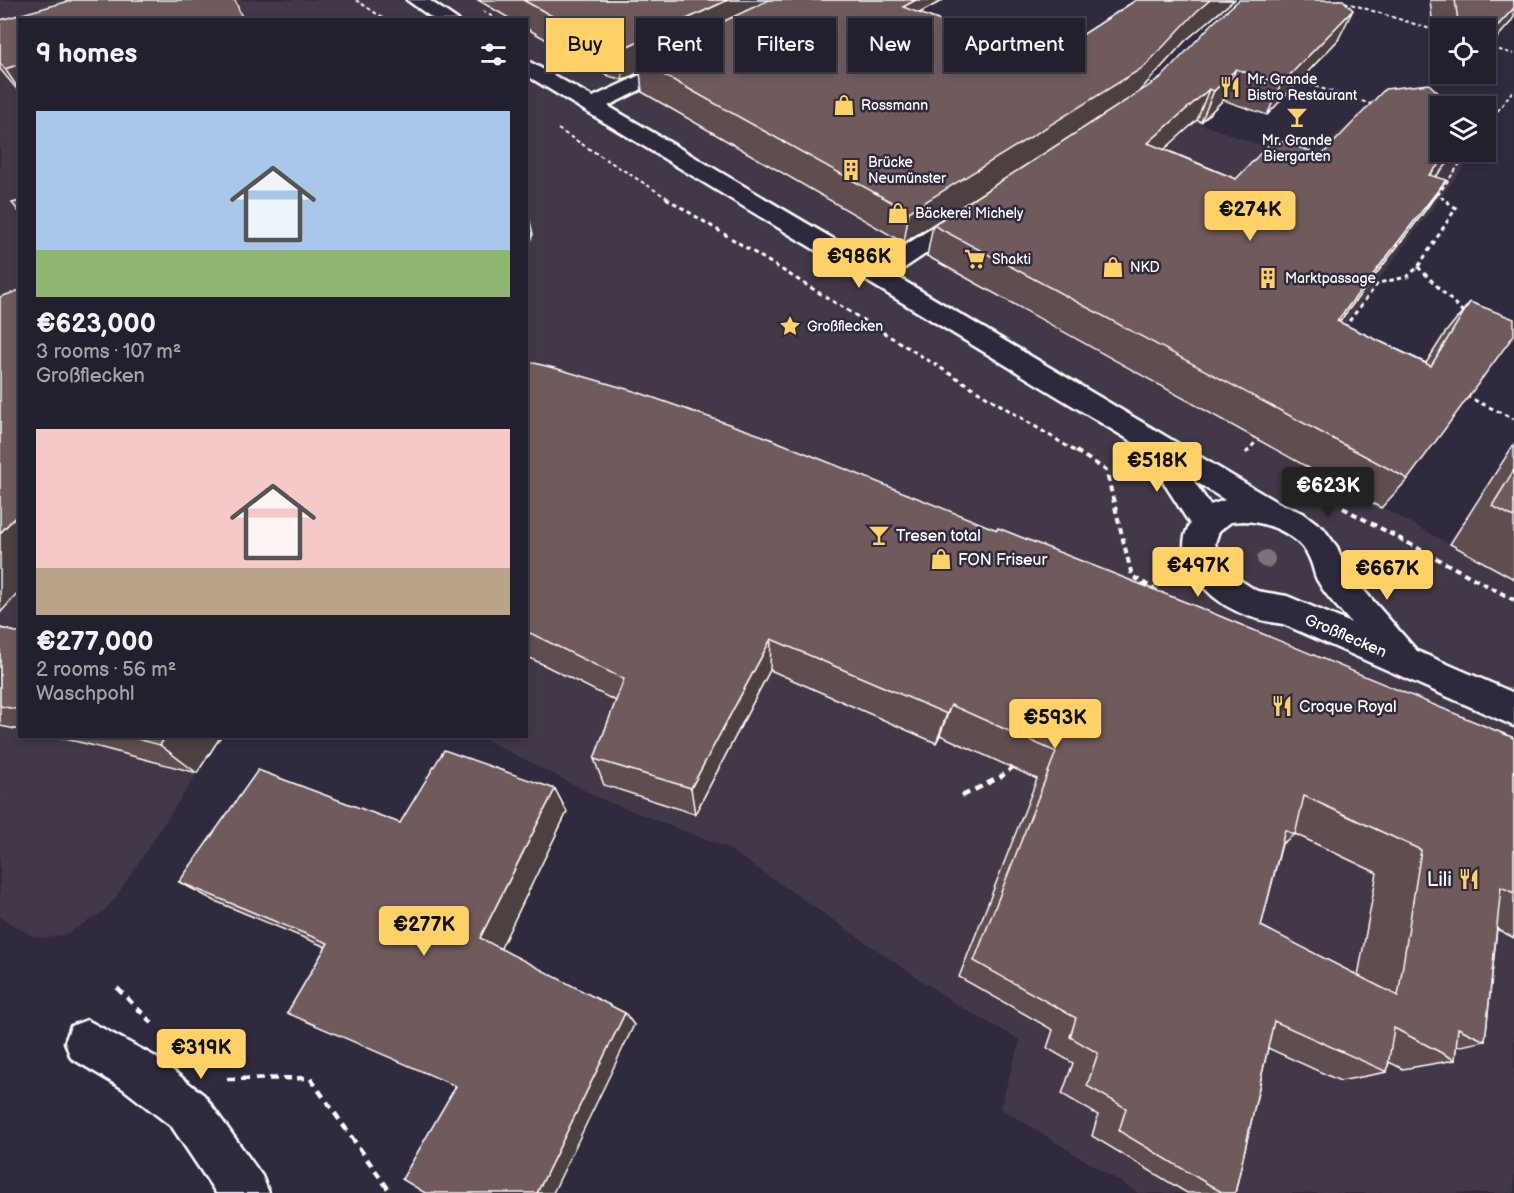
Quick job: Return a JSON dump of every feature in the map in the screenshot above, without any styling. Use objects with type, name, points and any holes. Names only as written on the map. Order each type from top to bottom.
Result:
[{"type":"street","points":[[416,0],[446,18]]},
{"type":"street","name":"Großflecken","points":[[528,67],[1148,437],[1267,512],[1292,522],[1312,537],[1326,556],[1331,576],[1404,660]]},
{"type":"street","points":[[593,105],[661,72]]},
{"type":"street","points":[[877,275],[984,205]]},
{"type":"street","name":"Großflecken","points":[[1148,437],[1206,523]]},
{"type":"street","name":"Großflecken","points":[[1267,512],[1243,509],[1221,513],[1206,523],[1199,539],[1201,558],[1213,577],[1234,595],[1259,606],[1287,610],[1514,710]]},
{"type":"street","name":"Großflecken","points":[[1287,610],[1309,605],[1325,593],[1331,576]]},
{"type":"street","points":[[87,1042],[138,1072],[188,1110],[245,1193]]},
{"type":"path","points":[[356,0],[383,18]]},
{"type":"path","points":[[1338,0],[1430,29]]},
{"type":"path","points":[[1496,48],[1514,54]]},
{"type":"path","points":[[1294,79],[1384,108]]},
{"type":"path","points":[[1496,113],[1514,89]]},
{"type":"path","points":[[551,124],[833,303],[1106,470]]},
{"type":"path","points":[[1343,329],[1378,283],[1407,277],[1418,267],[1456,208],[1438,195],[1461,162]]},
{"type":"path","points":[[1418,267],[1467,316]]},
{"type":"path","points":[[1461,394],[1514,419]]},
{"type":"path","points":[[1255,460],[1245,455],[1265,431]]},
{"type":"path","points":[[1338,505],[1514,600]]},
{"type":"path","points":[[1125,582],[1132,576]]},
{"type":"path","points":[[962,796],[1000,778],[1021,759]]},
{"type":"path","points":[[117,988],[158,1029]]},
{"type":"path","points":[[219,1079],[310,1078],[391,1193]]},
{"type":"shaded area","points":[[0,0],[839,0],[892,18],[848,18],[848,72],[932,72],[932,32],[944,36],[944,72],[1051,72],[1302,160],[1367,111],[1430,146],[1430,162],[1467,162],[1258,440],[1514,579],[1514,1193],[1138,1193],[1000,1108],[1020,1040],[959,1006],[726,847],[601,799],[483,738],[528,738],[528,18],[18,18],[18,738],[220,738],[114,900],[103,912],[67,934],[46,938],[35,937],[0,918]]},
{"type":"building","points":[[73,0],[235,0],[242,18],[18,18],[18,65],[5,69],[0,63],[0,20]]},
{"type":"building","points":[[523,0],[728,0],[689,18],[636,18],[636,42],[624,48],[624,18],[556,18]]},
{"type":"building","points":[[769,0],[916,0],[903,7],[944,22],[944,72],[1085,72],[1085,33],[1136,0],[1210,0],[1144,67],[909,212],[659,72],[723,72],[723,22]]},
{"type":"building","points":[[1239,0],[1343,0],[1353,10],[1281,84],[1236,69],[1214,91],[1209,89],[1148,143],[1236,179],[1274,139],[1322,155],[1385,89],[1429,84],[1442,96],[1430,96],[1430,162],[1441,162],[1429,175],[1446,180],[1337,321],[1431,366],[1470,302],[1514,319],[1514,335],[1408,479],[933,225],[1161,78],[1213,23]]},
{"type":"building","points":[[1455,0],[1514,0],[1514,8],[1496,27],[1496,18],[1458,18]]},
{"type":"building","points":[[18,202],[18,210],[12,203]]},
{"type":"building","points":[[18,291],[18,514],[0,533],[0,297]]},
{"type":"building","points":[[528,362],[637,392],[763,436],[997,530],[998,528],[1198,607],[1514,738],[1514,893],[1501,887],[1485,1041],[1458,1028],[1455,1060],[1394,1028],[1387,1072],[1274,1021],[1235,1193],[1223,1193],[1119,1131],[1126,1108],[1087,1086],[1098,1053],[1070,1037],[1076,1018],[974,961],[1056,752],[951,705],[947,714],[771,639],[691,788],[594,759],[624,679],[528,632]],"holes":[[[1304,796],[1421,850],[1398,996],[1261,926],[1285,830],[1295,835]]]},
{"type":"building","points":[[1514,470],[1514,517],[1492,506]]},
{"type":"building","points":[[0,628],[18,632],[18,710],[0,706]]},
{"type":"building","points":[[134,738],[165,738],[160,745]]},
{"type":"building","points":[[444,750],[555,789],[480,938],[625,1013],[537,1193],[425,1193],[402,1179],[456,1086],[287,1013],[328,943],[179,882],[258,770],[400,823]]},
{"type":"place","name":"Mr. Grande Bistro Restaurant","points":[[1230,87]]},
{"type":"place","name":"Rossmann","points":[[844,105]]},
{"type":"place","name":"Mr. Grande Biergarten","points":[[1297,117]]},
{"type":"place","name":"Brücke Neumünster","points":[[851,170]]},
{"type":"place","name":"Bäckerei Michely","points":[[898,213]]},
{"type":"place","name":"Shakti","points":[[975,259]]},
{"type":"place","name":"NKD","points":[[1113,267]]},
{"type":"place","name":"Marktpassage","points":[[1268,278]]},
{"type":"place","name":"Großflecken","points":[[790,326]]},
{"type":"place","name":"Tresen total","points":[[879,535]]},
{"type":"place","name":"FON Friseur","points":[[941,559]]},
{"type":"place","name":"Croque Royal","points":[[1282,706]]},
{"type":"place","name":"Lili","points":[[1469,879]]}]
